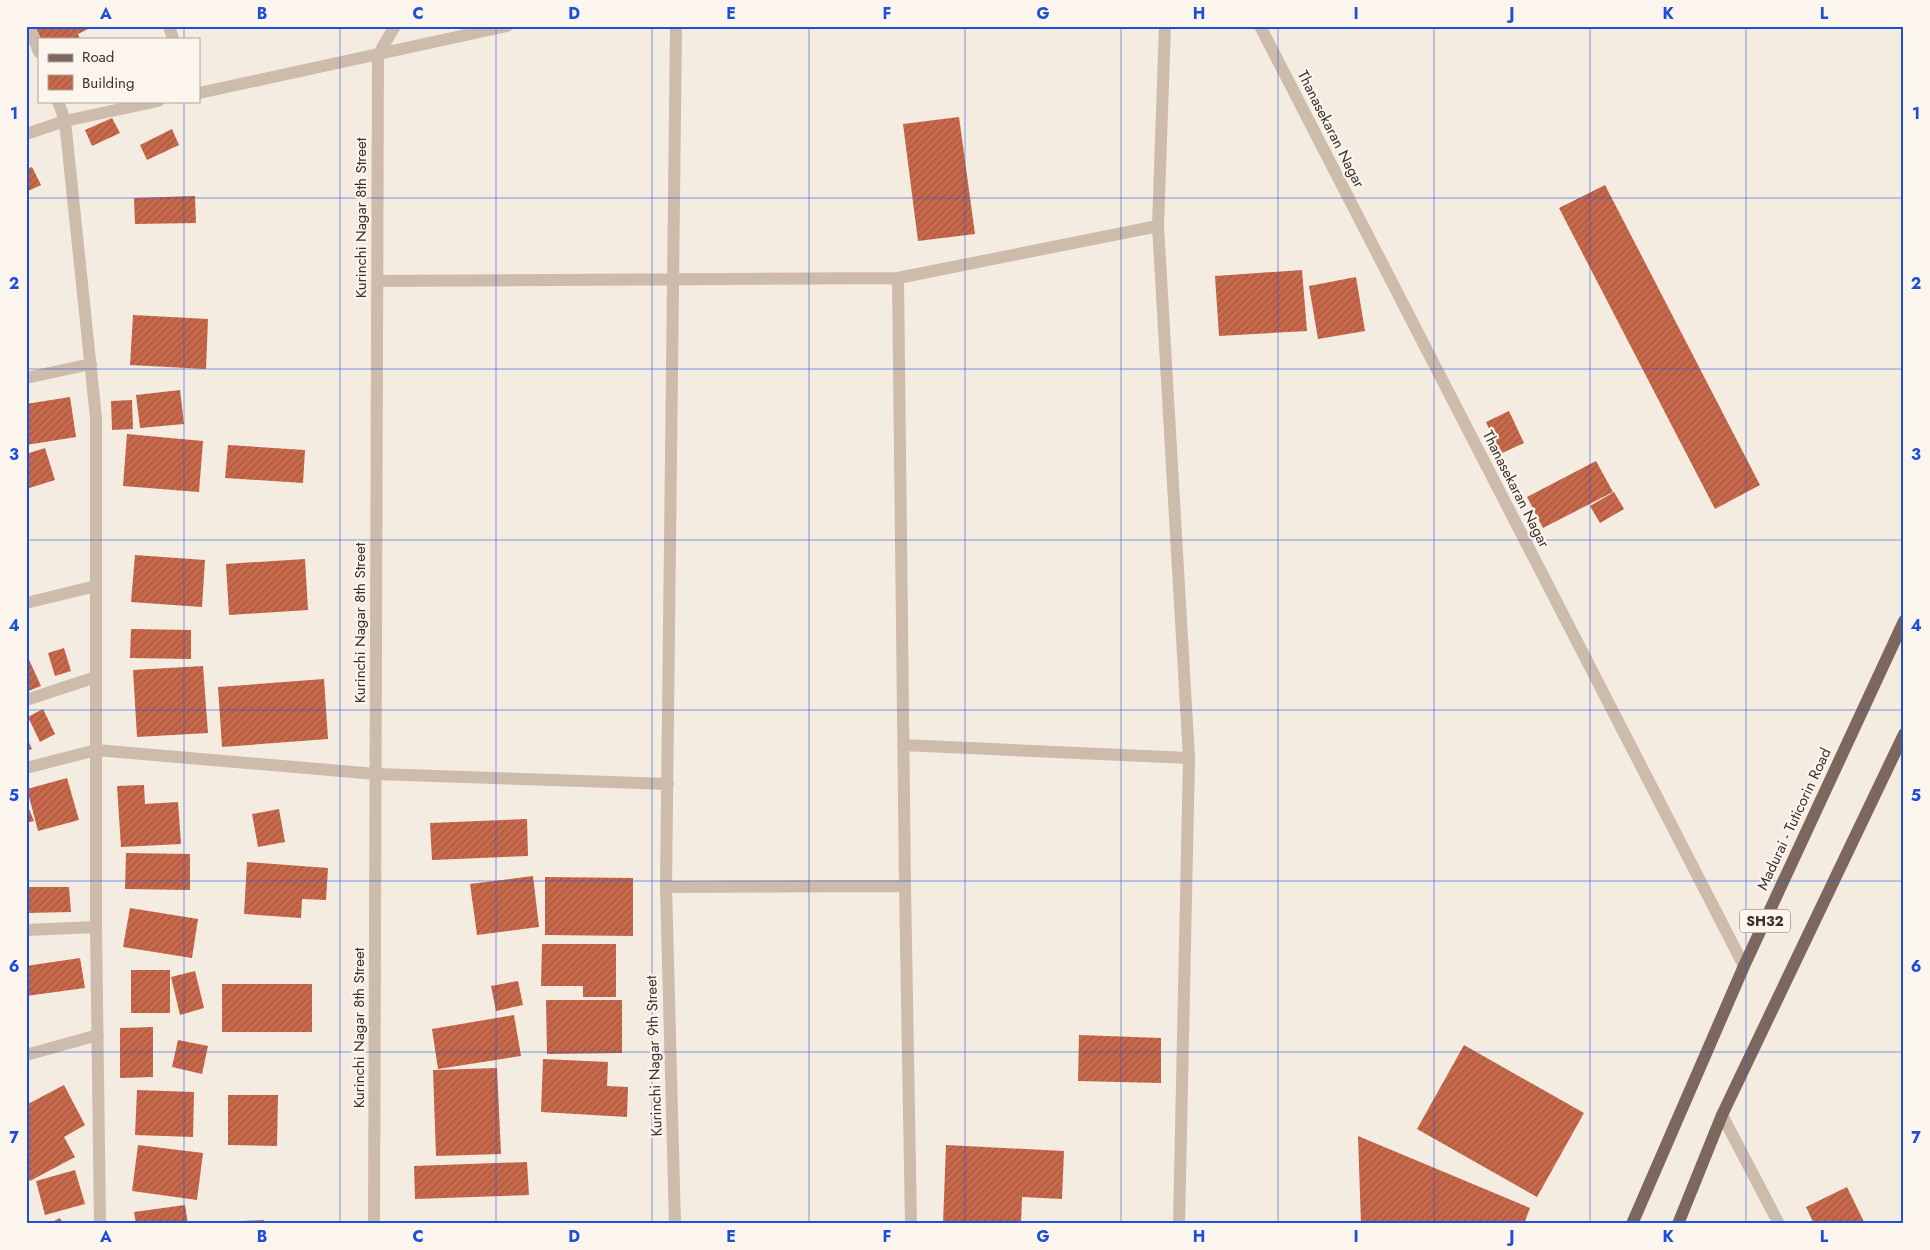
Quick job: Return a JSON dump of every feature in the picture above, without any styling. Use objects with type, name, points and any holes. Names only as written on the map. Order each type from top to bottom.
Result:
[{"type":"main road","name":"Madurai - Tuticorin Road","points":[[1632,1224],[1744,966],[1904,620]]},
{"type":"main road","name":"SH32","points":[[1678,1224],[1722,1115],[1904,734]]},
{"type":"street","points":[[29,26],[38,49]]},
{"type":"street","points":[[169,26],[173,38]]},
{"type":"street","points":[[378,54],[395,26]]},
{"type":"street","points":[[200,93],[506,26]]},
{"type":"street","name":"Kurinchi Nagar 9th Street","points":[[675,1224],[666,887],[676,26]]},
{"type":"street","points":[[1164,26],[1158,226],[1189,758],[1179,1224]]},
{"type":"street","name":"Thanasekaran Nagar","points":[[1260,26],[1744,966]]},
{"type":"street","name":"Kurinchi Nagar 8th Street","points":[[374,1224],[378,54]]},
{"type":"street","points":[[58,102],[65,121],[96,418],[96,926],[100,1224]]},
{"type":"street","points":[[26,134],[65,121],[153,102]]},
{"type":"street","points":[[378,281],[898,278],[1158,226]]},
{"type":"street","points":[[898,278],[911,1224]]},
{"type":"street","points":[[26,378],[90,364]]},
{"type":"street","points":[[26,603],[96,586]]},
{"type":"street","points":[[26,700],[96,677]]},
{"type":"street","points":[[903,745],[1189,758]]},
{"type":"street","points":[[26,768],[96,750],[376,774],[668,784]]},
{"type":"street","points":[[666,887],[905,886]]},
{"type":"street","points":[[26,930],[96,926]]},
{"type":"street","points":[[26,1055],[98,1035]]},
{"type":"street","points":[[1722,1115],[1779,1224]]},
{"type":"building","points":[[35,26],[94,26],[78,34],[80,38],[41,38]]},
{"type":"building","points":[[959,117],[975,234],[918,241],[903,124]]},
{"type":"building","points":[[112,118],[120,133],[92,146],[85,130]]},
{"type":"building","points":[[172,129],[179,145],[147,160],[140,145]]},
{"type":"building","points":[[32,167],[41,185],[26,192],[26,169]]},
{"type":"building","points":[[1605,185],[1760,485],[1715,509],[1559,208]]},
{"type":"building","points":[[195,196],[196,223],[135,224],[134,198]]},
{"type":"building","points":[[1302,270],[1307,331],[1219,336],[1215,276]]},
{"type":"building","points":[[1356,277],[1365,331],[1318,339],[1309,286]]},
{"type":"building","points":[[133,315],[208,319],[206,369],[130,365]]},
{"type":"building","points":[[180,390],[184,424],[140,428],[136,395]]},
{"type":"building","points":[[70,397],[76,437],[26,445],[26,404]]},
{"type":"building","points":[[132,400],[133,429],[112,430],[111,401]]},
{"type":"building","points":[[1509,411],[1524,443],[1500,454],[1486,422]]},
{"type":"building","points":[[127,434],[203,441],[199,492],[123,486]]},
{"type":"building","points":[[228,445],[305,450],[303,483],[225,478]]},
{"type":"building","points":[[45,448],[55,480],[26,489],[26,454]]},
{"type":"building","points":[[1596,461],[1613,492],[1543,528],[1527,497]]},
{"type":"building","points":[[1614,492],[1624,509],[1600,523],[1590,506]]},
{"type":"building","points":[[135,555],[205,560],[202,607],[131,602]]},
{"type":"building","points":[[305,559],[308,610],[229,615],[226,564]]},
{"type":"building","points":[[131,629],[191,630],[191,659],[130,658]]},
{"type":"building","points":[[64,648],[71,671],[55,676],[48,653]]},
{"type":"building","points":[[26,653],[41,686],[26,692]]},
{"type":"building","points":[[203,666],[208,733],[137,737],[133,670]]},
{"type":"building","points":[[324,679],[328,739],[222,747],[218,687]]},
{"type":"building","points":[[43,709],[55,734],[40,742],[28,717]]},
{"type":"building","points":[[26,736],[32,749],[26,751]]},
{"type":"building","points":[[67,778],[79,820],[38,831],[27,789]]},
{"type":"building","points":[[144,785],[145,804],[178,802],[181,844],[121,847],[117,786]]},
{"type":"building","points":[[26,802],[34,821],[26,823]]},
{"type":"building","points":[[279,809],[285,842],[258,847],[252,814]]},
{"type":"building","points":[[527,819],[528,856],[432,860],[430,823]]},
{"type":"building","points":[[126,853],[190,854],[190,890],[125,889]]},
{"type":"building","points":[[247,862],[328,868],[326,900],[302,899],[301,918],[244,914]]},
{"type":"building","points":[[533,876],[539,927],[477,935],[470,884]]},
{"type":"building","points":[[545,877],[633,878],[633,936],[545,935]]},
{"type":"building","points":[[26,887],[69,887],[71,912],[26,913]]},
{"type":"building","points":[[130,908],[198,919],[192,958],[123,947]]},
{"type":"building","points":[[542,944],[616,944],[616,997],[583,997],[583,986],[541,986]]},
{"type":"building","points":[[80,958],[85,988],[26,996],[26,966]]},
{"type":"building","points":[[131,970],[170,970],[170,1013],[131,1013]]},
{"type":"building","points":[[195,971],[204,1008],[180,1015],[171,977]]},
{"type":"building","points":[[518,981],[523,1005],[496,1011],[491,986]]},
{"type":"building","points":[[222,984],[312,984],[312,1032],[222,1032]]},
{"type":"building","points":[[546,1000],[622,1000],[622,1053],[547,1054]]},
{"type":"building","points":[[514,1015],[521,1056],[438,1069],[432,1029]]},
{"type":"building","points":[[153,1027],[153,1077],[120,1078],[120,1028]]},
{"type":"building","points":[[1079,1035],[1161,1038],[1161,1083],[1078,1081]]},
{"type":"building","points":[[178,1040],[208,1046],[202,1074],[172,1067]]},
{"type":"building","points":[[1464,1045],[1584,1113],[1537,1197],[1417,1129]]},
{"type":"building","points":[[543,1059],[608,1062],[607,1086],[628,1087],[627,1117],[541,1112]]},
{"type":"building","points":[[497,1068],[501,1154],[436,1156],[433,1070]]},
{"type":"building","points":[[64,1085],[85,1125],[64,1137],[75,1157],[30,1181],[26,1174],[26,1105]]},
{"type":"building","points":[[137,1090],[194,1092],[193,1137],[135,1135]]},
{"type":"building","points":[[228,1095],[278,1095],[277,1146],[228,1145]]},
{"type":"building","points":[[1358,1136],[1530,1208],[1524,1224],[1361,1224]]},
{"type":"building","points":[[138,1145],[203,1153],[197,1200],[132,1191]]},
{"type":"building","points":[[946,1145],[1064,1151],[1062,1199],[1022,1197],[1021,1224],[943,1224]]},
{"type":"building","points":[[527,1162],[529,1195],[415,1199],[414,1166]]},
{"type":"building","points":[[75,1170],[85,1204],[45,1215],[36,1181]]},
{"type":"building","points":[[1847,1187],[1865,1224],[1814,1224],[1806,1207]]},
{"type":"building","points":[[185,1205],[188,1224],[136,1224],[134,1212]]},
{"type":"building","points":[[60,1218],[63,1224],[48,1224]]},
{"type":"building","points":[[264,1220],[264,1224],[219,1224],[219,1222]]}]
